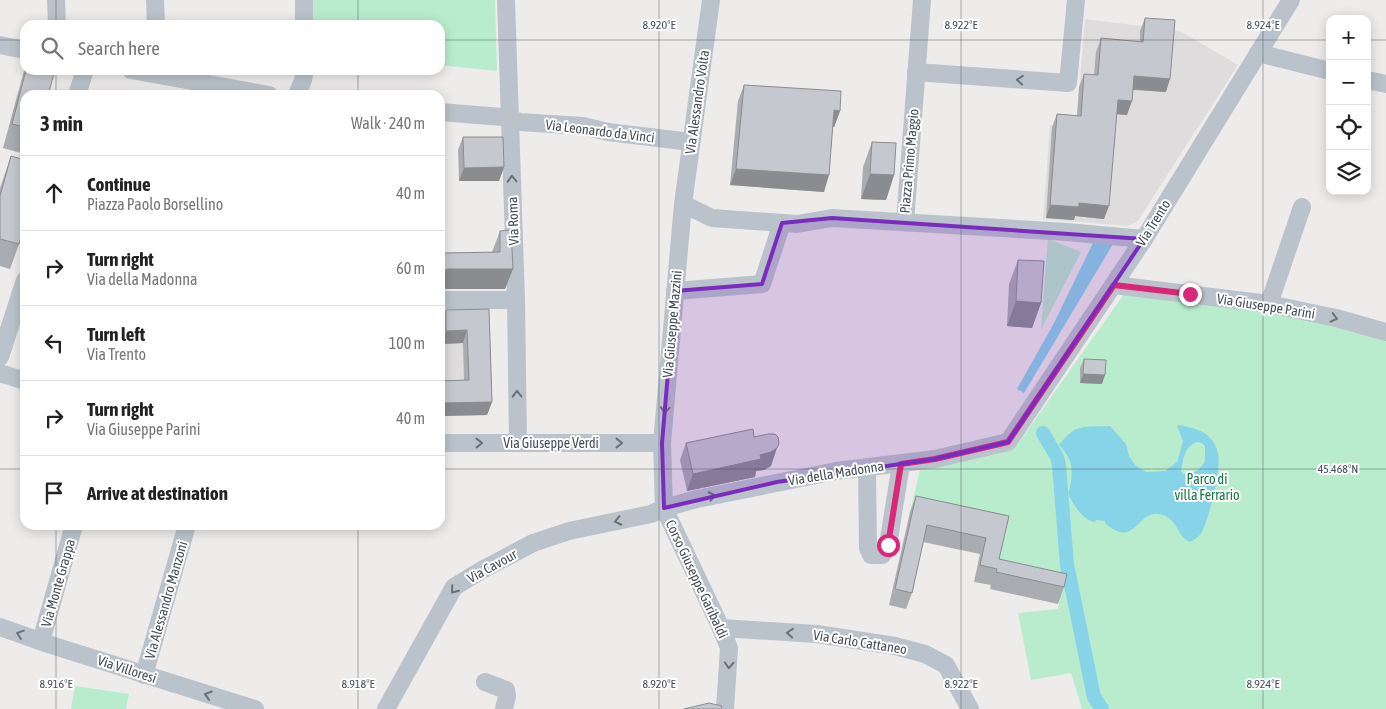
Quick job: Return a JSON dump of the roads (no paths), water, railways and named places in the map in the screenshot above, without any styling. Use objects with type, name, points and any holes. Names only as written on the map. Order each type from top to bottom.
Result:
[{"type":"street","points":[[56,0],[57,20]]},
{"type":"street","points":[[156,0],[156,20]]},
{"type":"street","points":[[304,0],[304,20]]},
{"type":"street","name":"Via Roma","points":[[506,0],[516,300],[518,443]]},
{"type":"street","name":"Via Alessandro Volta","points":[[683,204],[712,0]]},
{"type":"street","name":"Piazza Primo Maggio","points":[[922,0],[904,222],[1067,232],[1144,239]]},
{"type":"street","points":[[916,72],[1068,84],[1076,0]]},
{"type":"street","name":"Via Trento","points":[[1008,442],[1144,239],[1291,0]]},
{"type":"street","points":[[0,46],[20,49]]},
{"type":"street","points":[[1258,54],[1326,70]]},
{"type":"street","points":[[79,90],[83,75]]},
{"type":"street","points":[[172,75],[245,90]]},
{"type":"street","points":[[299,90],[304,75]]},
{"type":"street","points":[[1371,81],[1386,84]]},
{"type":"street","name":"Via Leonardo da Vinci","points":[[445,112],[510,119],[520,122],[583,126],[608,132],[691,142]]},
{"type":"street","points":[[683,204],[712,218],[796,224],[832,218],[904,222]]},
{"type":"street","name":"Via Giuseppe Mazzini","points":[[664,508],[662,443],[683,204]]},
{"type":"street","points":[[1270,304],[1302,206]]},
{"type":"street","points":[[675,291],[762,284],[782,223]]},
{"type":"street","name":"Via Giuseppe Parini","points":[[1114,285],[1270,304],[1336,318],[1386,332]]},
{"type":"street","points":[[0,357],[20,295]]},
{"type":"street","points":[[445,300],[516,300]]},
{"type":"street","points":[[0,373],[20,380]]},
{"type":"street","name":"Via della Madonna","points":[[664,508],[696,499],[777,482],[836,471],[935,459],[1008,442]]},
{"type":"street","name":"Via Giuseppe Verdi","points":[[445,443],[662,443]]},
{"type":"street","points":[[867,468],[868,548],[871,555],[882,556],[888,545],[901,464]]},
{"type":"street","name":"Corso Giuseppe Garibaldi","points":[[664,508],[729,648],[725,709]]},
{"type":"street","name":"Via Cavour","points":[[386,709],[454,587],[482,570],[533,544],[569,531],[651,514],[664,508]]},
{"type":"street","name":"Via Monte Grappa","points":[[41,641],[73,530]]},
{"type":"street","name":"Via Alessandro Manzoni","points":[[144,675],[186,530]]},
{"type":"street","name":"Via Villoresi","points":[[0,627],[144,675],[255,709]]},
{"type":"street","name":"Via Carlo Cattaneo","points":[[721,628],[817,634],[895,646],[925,654],[946,665],[970,709]]},
{"type":"street","points":[[485,682],[506,690],[507,696],[504,709]]},
{"type":"water","points":[[1093,243],[1113,244],[1024,393],[1017,389],[1054,323]]},
{"type":"water","points":[[1180,425],[1201,431],[1213,442],[1218,453],[1218,469],[1211,505],[1205,525],[1198,537],[1190,542],[1182,536],[1170,519],[1159,514],[1152,514],[1129,531],[1123,532],[1115,530],[1105,521],[1096,520],[1095,522],[1090,520],[1079,511],[1068,494],[1071,483],[1070,461],[1059,445],[1070,433],[1081,428],[1110,426],[1126,444],[1129,456],[1135,465],[1146,472],[1165,471],[1177,462],[1183,441],[1177,426]],"holes":[[[1197,442],[1205,446],[1205,461],[1196,471],[1190,474],[1183,474],[1181,471],[1187,450]]]},
{"type":"waterway","points":[[1043,433],[1057,457],[1059,465],[1067,565],[1094,697],[1102,709]]},
{"type":"park label","name":"Parco di villa Ferrario","points":[[1207,488]]}]
